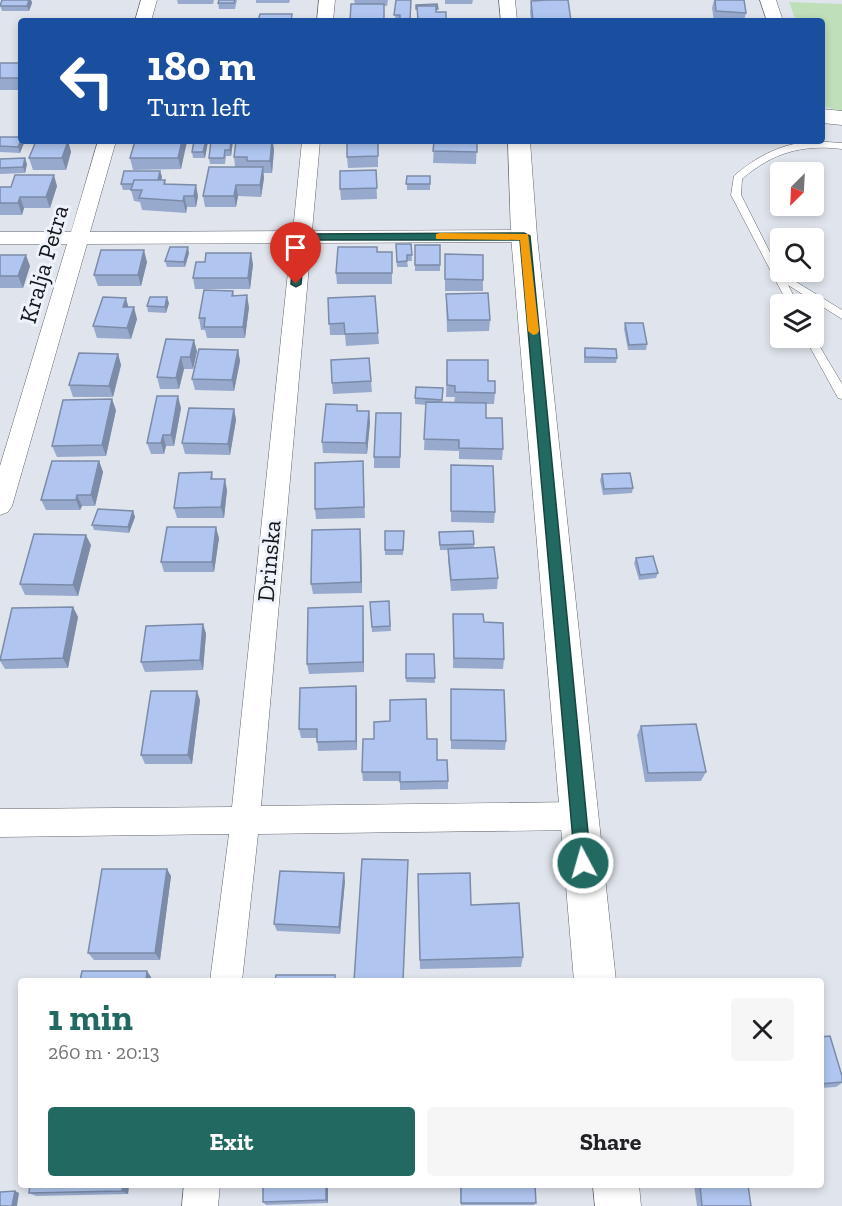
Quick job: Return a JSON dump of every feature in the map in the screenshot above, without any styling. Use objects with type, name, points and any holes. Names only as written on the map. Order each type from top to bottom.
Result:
[{"type":"street","points":[[144,18],[149,0]]},
{"type":"street","points":[[325,18],[327,0]]},
{"type":"street","points":[[507,0],[509,18]]},
{"type":"street","points":[[768,0],[774,18]]},
{"type":"street","points":[[825,116],[842,118]]},
{"type":"street","name":"Kralja Petra","points":[[0,506],[106,144]]},
{"type":"street","name":"Drinska","points":[[226,978],[245,820],[311,144]]},
{"type":"street","points":[[519,144],[524,236],[595,978]]},
{"type":"street","points":[[0,238],[524,236]]},
{"type":"street","points":[[0,824],[578,816]]},
{"type":"street","points":[[200,1206],[202,1188]]},
{"type":"street","points":[[616,1188],[618,1206]]},
{"type":"lane","points":[[825,143],[842,146]]},
{"type":"lane","points":[[770,263],[736,195],[737,178],[752,164],[788,147],[805,144]]},
{"type":"lane","points":[[791,282],[842,315]]},
{"type":"lane","points":[[816,348],[842,395]]},
{"type":"green space","points":[[789,2],[842,4],[842,111],[825,107],[825,18],[795,18]]},
{"type":"building","points":[[2,0],[29,0],[27,6],[0,6]]},
{"type":"building","points":[[219,0],[235,0],[234,3],[218,3]]},
{"type":"building","points":[[396,0],[411,0],[410,18],[400,18],[400,15],[394,15]]},
{"type":"building","points":[[568,0],[571,18],[533,18],[531,1]]},
{"type":"building","points":[[715,0],[744,0],[746,13],[716,11]]},
{"type":"building","points":[[351,4],[384,4],[384,18],[350,18]]},
{"type":"building","points":[[437,4],[438,9],[436,6],[417,6],[416,9],[416,5]]},
{"type":"building","points":[[417,6],[436,6],[436,12],[446,12],[446,18],[418,18]]},
{"type":"building","points":[[260,14],[292,14],[291,18],[259,18]]},
{"type":"building","points":[[0,63],[18,63],[18,78],[0,78]]},
{"type":"building","points":[[0,137],[18,137],[18,147],[0,146]]},
{"type":"building","points":[[35,144],[67,144],[62,158],[29,158]]},
{"type":"building","points":[[134,144],[181,144],[178,158],[130,158]]},
{"type":"building","points":[[193,144],[205,144],[203,152],[192,152]]},
{"type":"building","points":[[211,144],[231,144],[230,150],[225,150],[224,158],[209,158]]},
{"type":"building","points":[[236,144],[272,144],[270,161],[247,161],[247,157],[234,157]]},
{"type":"building","points":[[347,144],[378,144],[378,156],[347,157]]},
{"type":"building","points":[[434,144],[477,144],[477,152],[433,151]]},
{"type":"building","points":[[25,158],[23,167],[0,168],[0,159]]},
{"type":"building","points":[[209,167],[263,167],[260,185],[236,185],[234,196],[203,196]]},
{"type":"building","points":[[376,170],[377,188],[340,189],[340,171]]},
{"type":"building","points":[[124,171],[160,171],[158,180],[134,180],[133,184],[121,184]]},
{"type":"building","points":[[15,175],[54,175],[46,197],[20,197],[18,203],[0,203],[0,187],[11,187]]},
{"type":"building","points":[[407,176],[430,176],[430,184],[406,184]]},
{"type":"building","points":[[134,180],[165,180],[164,184],[196,185],[194,196],[184,196],[183,201],[139,198],[142,190],[131,190]]},
{"type":"building","points":[[396,244],[411,244],[412,255],[407,255],[407,261],[397,262]]},
{"type":"building","points":[[415,245],[440,245],[440,265],[415,265]]},
{"type":"building","points":[[170,247],[188,247],[184,262],[165,261]]},
{"type":"building","points":[[338,247],[377,247],[377,252],[392,252],[392,273],[336,273]]},
{"type":"building","points":[[101,250],[144,250],[138,275],[94,275]]},
{"type":"building","points":[[206,253],[251,253],[248,278],[193,278],[196,262],[205,262]]},
{"type":"building","points":[[445,254],[483,255],[483,280],[445,279]]},
{"type":"building","points":[[0,255],[26,255],[18,276],[0,276]]},
{"type":"building","points":[[204,290],[233,291],[232,296],[247,295],[243,327],[204,327],[205,318],[199,318]]},
{"type":"building","points":[[488,293],[490,320],[448,320],[446,294]]},
{"type":"building","points":[[375,296],[378,333],[345,334],[344,323],[329,324],[328,298]]},
{"type":"building","points":[[103,297],[126,298],[123,307],[134,307],[127,328],[93,326]]},
{"type":"building","points":[[150,297],[167,297],[165,307],[147,306]]},
{"type":"building","points":[[625,323],[643,323],[647,344],[629,345]]},
{"type":"building","points":[[166,339],[194,340],[190,357],[181,357],[176,378],[157,377]]},
{"type":"building","points":[[585,348],[616,349],[617,358],[585,357]]},
{"type":"building","points":[[199,349],[238,350],[232,380],[192,379]]},
{"type":"building","points":[[79,353],[118,354],[109,386],[69,385]]},
{"type":"building","points":[[369,358],[371,381],[332,383],[331,360]]},
{"type":"building","points":[[447,360],[488,360],[488,381],[495,381],[495,393],[455,392],[455,386],[447,385]]},
{"type":"building","points":[[416,387],[443,388],[442,400],[415,398]]},
{"type":"building","points":[[157,396],[178,396],[171,435],[163,435],[161,443],[147,443]]},
{"type":"building","points":[[112,399],[102,445],[52,446],[63,400]]},
{"type":"building","points":[[426,402],[486,403],[486,418],[502,418],[503,449],[459,448],[459,440],[424,439]]},
{"type":"building","points":[[326,404],[357,405],[357,411],[369,411],[366,443],[322,442]]},
{"type":"building","points":[[189,408],[234,409],[228,444],[182,443]]},
{"type":"building","points":[[376,413],[401,413],[400,457],[374,457]]},
{"type":"building","points":[[52,461],[99,461],[91,495],[77,495],[76,500],[41,500]]},
{"type":"building","points":[[363,461],[364,507],[315,509],[315,463]]},
{"type":"building","points":[[451,465],[493,466],[495,512],[451,511]]},
{"type":"building","points":[[212,472],[211,479],[225,479],[221,507],[174,508],[179,473]]},
{"type":"building","points":[[630,473],[633,488],[604,489],[602,474]]},
{"type":"building","points":[[98,509],[133,511],[128,527],[92,525]]},
{"type":"building","points":[[167,527],[216,527],[212,562],[161,562]]},
{"type":"building","points":[[360,529],[361,582],[311,584],[312,530]]},
{"type":"building","points":[[385,531],[404,531],[403,550],[385,550]]},
{"type":"building","points":[[473,531],[474,544],[440,545],[439,532]]},
{"type":"building","points":[[34,534],[86,535],[73,585],[20,584]]},
{"type":"building","points":[[494,547],[498,578],[451,580],[448,549]]},
{"type":"building","points":[[653,556],[658,573],[640,575],[636,558]]},
{"type":"building","points":[[389,601],[390,626],[372,627],[370,602]]},
{"type":"building","points":[[363,606],[363,662],[307,664],[308,608]]},
{"type":"building","points":[[73,607],[63,658],[0,660],[12,608]]},
{"type":"building","points":[[453,614],[483,614],[484,622],[503,623],[504,659],[454,658]]},
{"type":"building","points":[[203,624],[200,660],[141,662],[146,626]]},
{"type":"building","points":[[406,654],[434,654],[435,678],[406,678]]},
{"type":"building","points":[[356,686],[356,741],[317,742],[317,729],[299,729],[300,688]]},
{"type":"building","points":[[451,689],[504,690],[506,741],[451,740]]},
{"type":"building","points":[[151,691],[197,691],[188,755],[141,755]]},
{"type":"building","points":[[426,699],[427,739],[437,739],[437,760],[447,760],[448,781],[400,782],[400,772],[362,772],[363,739],[374,739],[374,722],[390,721],[390,700]]},
{"type":"building","points":[[696,724],[706,772],[648,773],[641,726]]},
{"type":"building","points":[[362,859],[408,860],[403,978],[354,978]]},
{"type":"building","points":[[102,869],[167,869],[155,953],[88,953]]},
{"type":"building","points":[[280,871],[344,873],[339,927],[274,924]]},
{"type":"building","points":[[470,873],[471,905],[519,903],[523,957],[420,960],[418,874]]},
{"type":"building","points":[[82,971],[147,971],[146,978],[81,978]]},
{"type":"building","points":[[276,975],[335,975],[335,978],[276,978]]},
{"type":"building","points":[[830,1036],[842,1082],[824,1084],[824,1037]]},
{"type":"building","points":[[30,1188],[122,1188],[122,1191],[29,1193]]},
{"type":"building","points":[[263,1188],[326,1188],[326,1200],[263,1202]]},
{"type":"building","points":[[461,1188],[535,1188],[536,1203],[461,1203]]},
{"type":"building","points":[[700,1188],[748,1188],[751,1206],[702,1206]]},
{"type":"building","points":[[15,1191],[12,1206],[0,1206],[0,1192]]},
{"type":"slow traffic","points":[[440,237],[524,236],[533,331]]},
{"type":"route","points":[[296,284],[301,237],[524,236],[583,863]]}]
